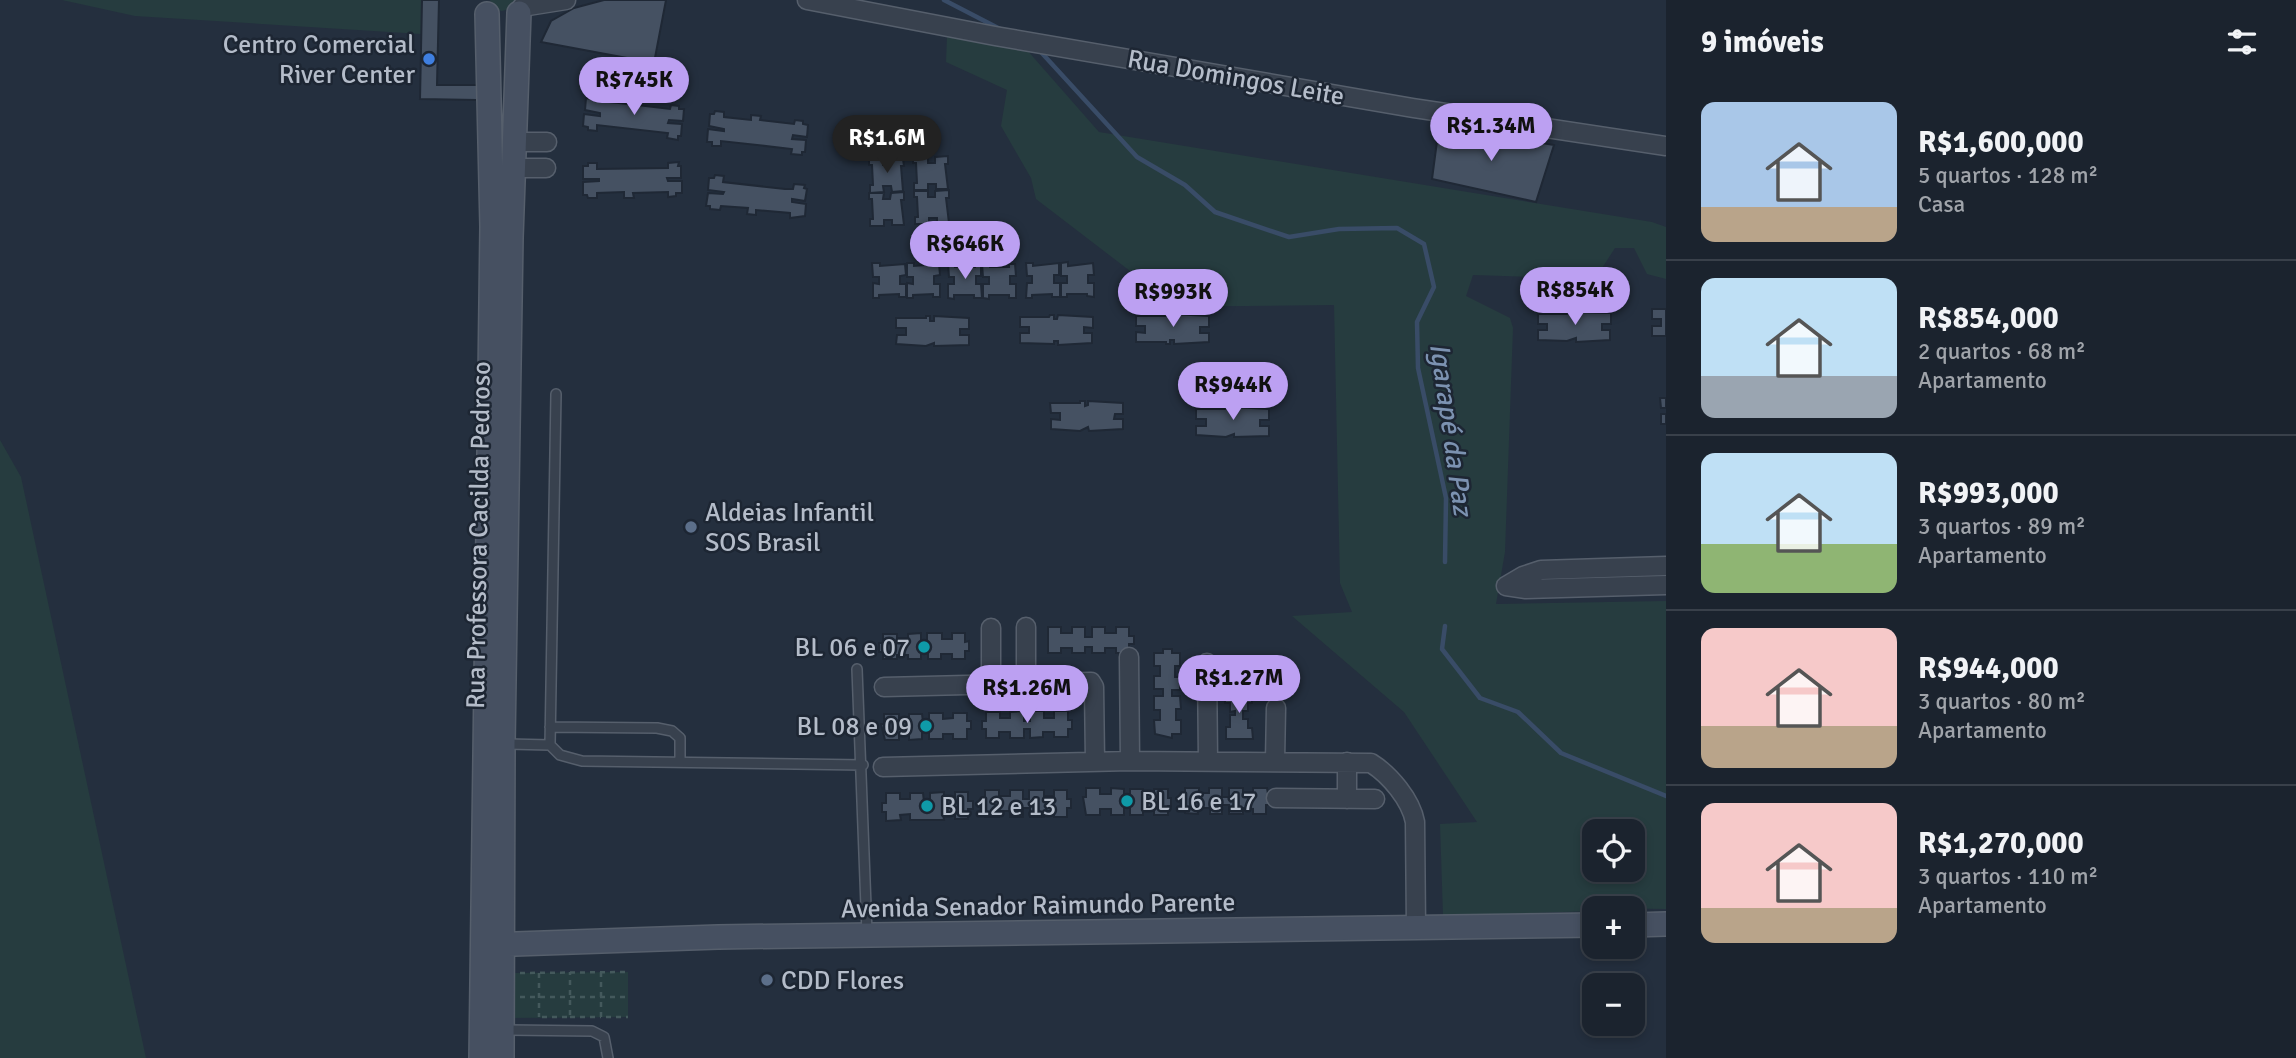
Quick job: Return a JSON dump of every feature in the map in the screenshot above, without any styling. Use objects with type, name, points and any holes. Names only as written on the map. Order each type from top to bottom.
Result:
[{"type":"street","points":[[481,6],[500,20],[507,20],[522,6],[566,0]]},
{"type":"street","name":"Rua Domingos Leite","points":[[807,0],[995,36],[1413,108],[1666,146]]},
{"type":"street","name":"Rua Professora Cacilda Pedroso","points":[[481,6],[492,227],[493,944],[503,1030],[502,1058]]},
{"type":"street","name":"Rua Professora Cacilda Pedroso","points":[[481,1058],[493,944],[503,744],[513,142],[522,6]]},
{"type":"street","points":[[513,142],[547,142]]},
{"type":"street","points":[[513,168],[547,168]]},
{"type":"street","points":[[1666,566],[1541,570],[1506,586],[1526,589],[1666,586]]},
{"type":"street","points":[[1026,627],[1026,682]]},
{"type":"street","points":[[991,628],[991,683]]},
{"type":"street","points":[[1129,657],[1130,761]]},
{"type":"street","points":[[1206,663],[1208,760]]},
{"type":"street","points":[[884,687],[1026,682],[1093,683],[1095,761]]},
{"type":"street","points":[[1275,761],[1276,708]]},
{"type":"street","points":[[883,767],[1095,761],[1365,762],[1377,766],[1413,810],[1416,928]]},
{"type":"street","points":[[1347,762],[1347,799]]},
{"type":"street","points":[[1276,798],[1375,799]]},
{"type":"street","points":[[1645,925],[1666,924]]},
{"type":"street","name":"Avenida Senador Raimundo Parente","points":[[493,944],[867,935],[1582,925]]},
{"type":"lane","points":[[550,745],[556,394]]},
{"type":"lane","points":[[857,669],[863,765],[867,935]]},
{"type":"lane","points":[[550,727],[657,727],[672,731],[680,738],[680,762]]},
{"type":"lane","points":[[503,744],[550,745],[560,755],[582,761],[863,765]]},
{"type":"lane","points":[[503,1030],[592,1031],[604,1037],[608,1058]]},
{"type":"path","points":[[570,972],[570,1017]]},
{"type":"path","points":[[601,972],[601,1017]]},
{"type":"path","points":[[519,973],[628,972]]},
{"type":"path","points":[[539,973],[539,1017]]},
{"type":"path","points":[[519,997],[628,997]]},
{"type":"path","points":[[529,1017],[628,1017]]},
{"type":"green space","points":[[62,0],[422,0],[421,34],[135,16]]},
{"type":"green space","points":[[490,0],[515,0],[509,9],[502,11],[494,9]]},
{"type":"green space","points":[[947,37],[1027,50],[1099,132],[1652,222],[1666,227],[1666,279],[1647,274],[1634,248],[1615,248],[1595,279],[1473,275],[1466,296],[1510,318],[1513,328],[1505,552],[1496,604],[1666,601],[1666,909],[1645,909],[1645,896],[1582,896],[1582,911],[1443,916],[1440,824],[1477,822],[1404,712],[1292,616],[1352,612],[1340,583],[1334,305],[1139,307],[1130,271],[1036,199],[1031,178],[1001,126],[1007,90],[946,62]]},
{"type":"green space","points":[[0,440],[21,477],[146,1058],[0,1058]]},
{"type":"green space","points":[[628,972],[628,1017],[509,1018],[509,973]]},
{"type":"building","name":"Centro Comercial River Center","points":[[422,0],[439,0],[437,85],[477,85],[477,100],[420,99]]},
{"type":"building","points":[[604,0],[666,0],[654,63],[541,42],[551,21],[574,8]]},
{"type":"building","points":[[591,96],[600,97],[600,101],[627,104],[627,99],[637,100],[636,105],[670,109],[671,105],[679,106],[679,109],[684,109],[683,121],[669,120],[668,123],[682,124],[681,136],[678,136],[678,140],[667,138],[668,133],[597,125],[597,131],[588,130],[588,127],[583,126],[584,114],[600,116],[600,113],[585,110],[586,98],[591,99]]},
{"type":"building","points":[[715,111],[724,112],[724,117],[751,120],[751,115],[761,116],[760,120],[794,124],[795,120],[803,121],[803,124],[808,125],[807,137],[793,135],[792,139],[806,140],[805,152],[802,152],[802,155],[791,154],[792,149],[721,141],[721,146],[712,146],[712,142],[707,142],[708,129],[724,131],[709,126],[710,114]]},
{"type":"building","points":[[1439,126],[1554,145],[1536,202],[1432,179]]},
{"type":"building","points":[[948,156],[948,164],[945,164],[948,189],[936,189],[936,184],[928,184],[928,190],[914,190],[914,183],[917,183],[913,157],[928,157],[928,163],[935,163],[935,157]]},
{"type":"building","points":[[869,159],[883,159],[883,165],[890,165],[890,159],[903,159],[903,191],[892,192],[891,186],[883,186],[884,192],[870,193],[870,185],[873,185]]},
{"type":"building","points":[[679,162],[681,178],[667,178],[668,181],[682,181],[682,193],[676,193],[676,196],[668,197],[668,192],[633,193],[634,198],[624,198],[624,192],[597,193],[597,198],[583,195],[583,182],[599,181],[583,179],[583,166],[588,166],[588,163],[597,163],[597,169],[668,168],[668,163]]},
{"type":"building","points":[[715,175],[724,176],[723,182],[785,189],[793,189],[794,184],[805,185],[805,201],[792,199],[792,202],[806,204],[805,216],[790,218],[790,213],[756,210],[756,215],[747,214],[748,208],[721,206],[720,210],[710,209],[710,206],[706,206],[708,193],[724,192],[708,190],[709,178],[714,178]]},
{"type":"building","points":[[949,190],[949,198],[946,198],[949,223],[937,224],[937,218],[929,218],[929,224],[915,224],[915,217],[918,217],[914,191],[928,191],[928,197],[935,197],[935,191]]},
{"type":"building","points":[[904,192],[904,200],[901,200],[904,225],[892,225],[892,220],[884,220],[884,226],[870,226],[870,219],[873,219],[869,193],[884,193],[883,199],[890,199],[891,193]]},
{"type":"building","points":[[1068,262],[1068,266],[1093,263],[1094,275],[1088,275],[1088,283],[1094,283],[1094,297],[1087,294],[1067,294],[1067,297],[1061,297],[1061,283],[1067,283],[1067,276],[1061,276],[1061,263]]},
{"type":"building","points":[[872,263],[880,263],[880,266],[905,264],[906,275],[900,276],[900,284],[906,284],[906,297],[899,297],[899,294],[873,298],[873,283],[879,284],[879,277],[873,277]]},
{"type":"building","points":[[907,263],[914,263],[914,266],[939,264],[940,275],[934,276],[934,284],[940,284],[940,297],[933,297],[933,294],[907,298],[907,283],[913,284],[913,277],[907,277]]},
{"type":"building","points":[[1026,263],[1033,263],[1033,266],[1059,263],[1059,275],[1054,275],[1054,283],[1060,283],[1060,297],[1052,297],[1052,294],[1026,298],[1027,283],[1032,283],[1032,276],[1027,276]]},
{"type":"building","points":[[948,264],[955,264],[955,267],[975,267],[975,264],[981,264],[981,276],[976,276],[976,284],[981,284],[982,298],[974,298],[974,295],[954,295],[954,299],[948,298],[948,284],[954,284],[954,277],[949,277]]},
{"type":"building","points":[[982,264],[1009,267],[1009,264],[1015,264],[1016,276],[1010,276],[1010,284],[1016,284],[1016,298],[1009,298],[1009,295],[989,295],[989,299],[983,298],[983,284],[989,284],[989,277],[983,277]]},
{"type":"building","points":[[1652,309],[1666,309],[1666,336],[1652,336],[1652,326],[1661,326],[1661,319],[1652,319]]},
{"type":"building","points":[[1572,311],[1572,316],[1575,316],[1576,312],[1611,313],[1611,324],[1602,324],[1602,330],[1610,330],[1610,340],[1538,340],[1538,330],[1547,330],[1547,324],[1538,324],[1538,314],[1567,314]]},
{"type":"building","points":[[1170,314],[1170,319],[1174,319],[1174,314],[1209,316],[1209,327],[1200,327],[1200,333],[1209,333],[1209,342],[1136,342],[1136,332],[1145,333],[1145,326],[1136,326],[1136,316]]},
{"type":"building","points":[[1054,315],[1054,319],[1057,319],[1058,315],[1093,317],[1093,328],[1084,327],[1084,333],[1092,333],[1092,343],[1020,343],[1020,333],[1029,333],[1029,327],[1020,327],[1020,317]]},
{"type":"building","points":[[930,316],[930,321],[934,321],[934,316],[969,318],[969,329],[960,329],[960,335],[969,335],[969,345],[896,344],[897,335],[906,335],[906,328],[896,328],[896,318]]},
{"type":"building","points":[[1660,398],[1666,398],[1666,408],[1661,408]]},
{"type":"building","points":[[1085,401],[1085,406],[1088,401],[1123,403],[1123,414],[1115,414],[1114,419],[1123,419],[1123,429],[1051,429],[1051,419],[1060,420],[1060,413],[1051,413],[1050,403]]},
{"type":"building","points":[[1230,407],[1231,412],[1234,412],[1234,407],[1269,409],[1269,420],[1260,420],[1260,426],[1269,426],[1269,436],[1196,435],[1196,426],[1206,426],[1206,419],[1196,419],[1196,409]]},
{"type":"building","points":[[1661,414],[1666,414],[1666,424],[1661,424]]},
{"type":"building","points":[[1048,627],[1061,627],[1061,633],[1072,633],[1072,627],[1085,627],[1085,637],[1092,637],[1092,627],[1105,627],[1105,633],[1116,633],[1116,627],[1129,627],[1129,636],[1134,636],[1134,644],[1129,644],[1129,653],[1116,653],[1116,648],[1105,648],[1105,653],[1092,653],[1092,647],[1085,647],[1085,653],[1072,653],[1072,648],[1061,648],[1061,653],[1048,653]]},
{"type":"building","name":"BL 06 e 07","points":[[921,633],[921,642],[927,642],[927,633],[942,633],[942,639],[952,639],[952,633],[965,633],[965,642],[969,641],[969,651],[965,651],[965,659],[952,659],[952,654],[941,654],[941,659],[928,659],[928,652],[921,652],[921,659],[908,659],[908,655],[897,655],[897,659],[883,659],[883,652],[879,652],[883,634],[897,634],[897,640],[908,639],[908,634]]},
{"type":"building","points":[[1163,649],[1180,653],[1180,666],[1175,666],[1175,677],[1180,677],[1180,690],[1172,690],[1172,696],[1180,696],[1181,709],[1176,709],[1176,720],[1181,720],[1181,734],[1172,734],[1172,738],[1155,734],[1154,720],[1160,720],[1160,710],[1154,710],[1154,696],[1163,696],[1163,689],[1154,689],[1154,676],[1160,676],[1160,666],[1154,666],[1154,653],[1163,653]]},
{"type":"building","points":[[1225,691],[1252,691],[1252,703],[1248,703],[1248,711],[1243,711],[1243,719],[1248,719],[1248,728],[1252,728],[1253,739],[1226,739],[1226,727],[1230,727],[1230,715],[1235,715],[1235,711],[1230,712],[1230,703],[1225,703]]},
{"type":"building","points":[[1024,711],[1024,721],[1030,721],[1030,711],[1044,711],[1044,718],[1054,718],[1054,711],[1068,711],[1072,729],[1068,729],[1068,737],[1054,737],[1054,732],[1043,732],[1043,737],[1030,738],[1030,729],[1024,729],[1024,738],[1010,738],[1010,732],[999,732],[999,738],[986,738],[982,721],[986,721],[986,712],[1000,712],[1000,718],[1010,718],[1010,712]]},
{"type":"building","name":"BL 08 e 09","points":[[929,713],[943,713],[943,719],[953,718],[953,713],[967,713],[971,729],[967,729],[967,739],[953,739],[953,734],[943,734],[943,739],[929,739],[929,731],[922,731],[922,739],[909,740],[909,734],[899,735],[899,740],[885,740],[881,724],[884,724],[884,714],[899,714],[899,719],[909,719],[909,714],[922,714],[923,722],[929,722]]},
{"type":"building","name":"BL 16 e 17","points":[[1086,788],[1100,788],[1100,794],[1111,794],[1111,788],[1124,789],[1124,798],[1130,798],[1130,789],[1143,789],[1143,795],[1154,795],[1154,789],[1168,789],[1171,806],[1168,806],[1168,815],[1154,815],[1154,809],[1143,809],[1143,815],[1130,815],[1130,805],[1124,805],[1124,815],[1111,815],[1111,809],[1100,809],[1100,815],[1086,815],[1083,797],[1086,797]]},
{"type":"building","points":[[1185,788],[1199,788],[1199,793],[1209,793],[1209,788],[1222,788],[1222,797],[1229,797],[1229,788],[1243,788],[1243,794],[1253,794],[1253,788],[1267,788],[1270,805],[1266,805],[1266,814],[1253,814],[1253,809],[1243,808],[1243,814],[1229,814],[1229,805],[1222,805],[1222,814],[1210,814],[1210,808],[1198,808],[1198,814],[1185,813],[1181,796],[1185,796]]},
{"type":"building","points":[[985,790],[999,790],[999,796],[1010,796],[1010,790],[1023,790],[1023,799],[1029,799],[1029,790],[1044,790],[1044,796],[1054,796],[1054,790],[1067,790],[1071,808],[1067,808],[1067,817],[1054,817],[1054,811],[1044,811],[1044,817],[1030,817],[1030,808],[1023,808],[1023,817],[1010,817],[1010,811],[999,811],[999,817],[985,817],[982,800],[985,800]]},
{"type":"building","name":"BL 12 e 13","points":[[944,792],[944,798],[955,798],[955,792],[968,792],[968,801],[973,801],[973,809],[968,809],[968,819],[955,819],[955,813],[943,813],[944,820],[910,820],[910,814],[900,815],[901,820],[886,821],[886,812],[882,812],[886,793],[900,793],[900,799],[910,799],[910,793],[923,793],[924,802],[930,802],[930,793]]},
{"type":"waterway","name":"Igarapé da Paz","points":[[944,0],[1002,30]]},
{"type":"waterway","name":"Igarapé da Paz","points":[[1040,51],[1137,157],[1185,185],[1215,212],[1289,237],[1339,229],[1397,228],[1424,244],[1434,287],[1417,322],[1418,368],[1446,498],[1445,562]]},
{"type":"waterway","name":"Igarapé da Paz","points":[[1445,626],[1442,649],[1480,698],[1518,712],[1561,753],[1666,796]]},
{"type":"place","name":"Centro Comercial River Center","points":[[429,59]]},
{"type":"place","name":"Aldeias Infantil SOS Brasil","points":[[691,527]]},
{"type":"place","name":"BL 06 e 07","points":[[924,647]]},
{"type":"place","name":"BL 08 e 09","points":[[926,726]]},
{"type":"place","name":"BL 16 e 17","points":[[1127,801]]},
{"type":"place","name":"BL 12 e 13","points":[[927,806]]},
{"type":"place","name":"CDD Flores","points":[[767,980]]}]
